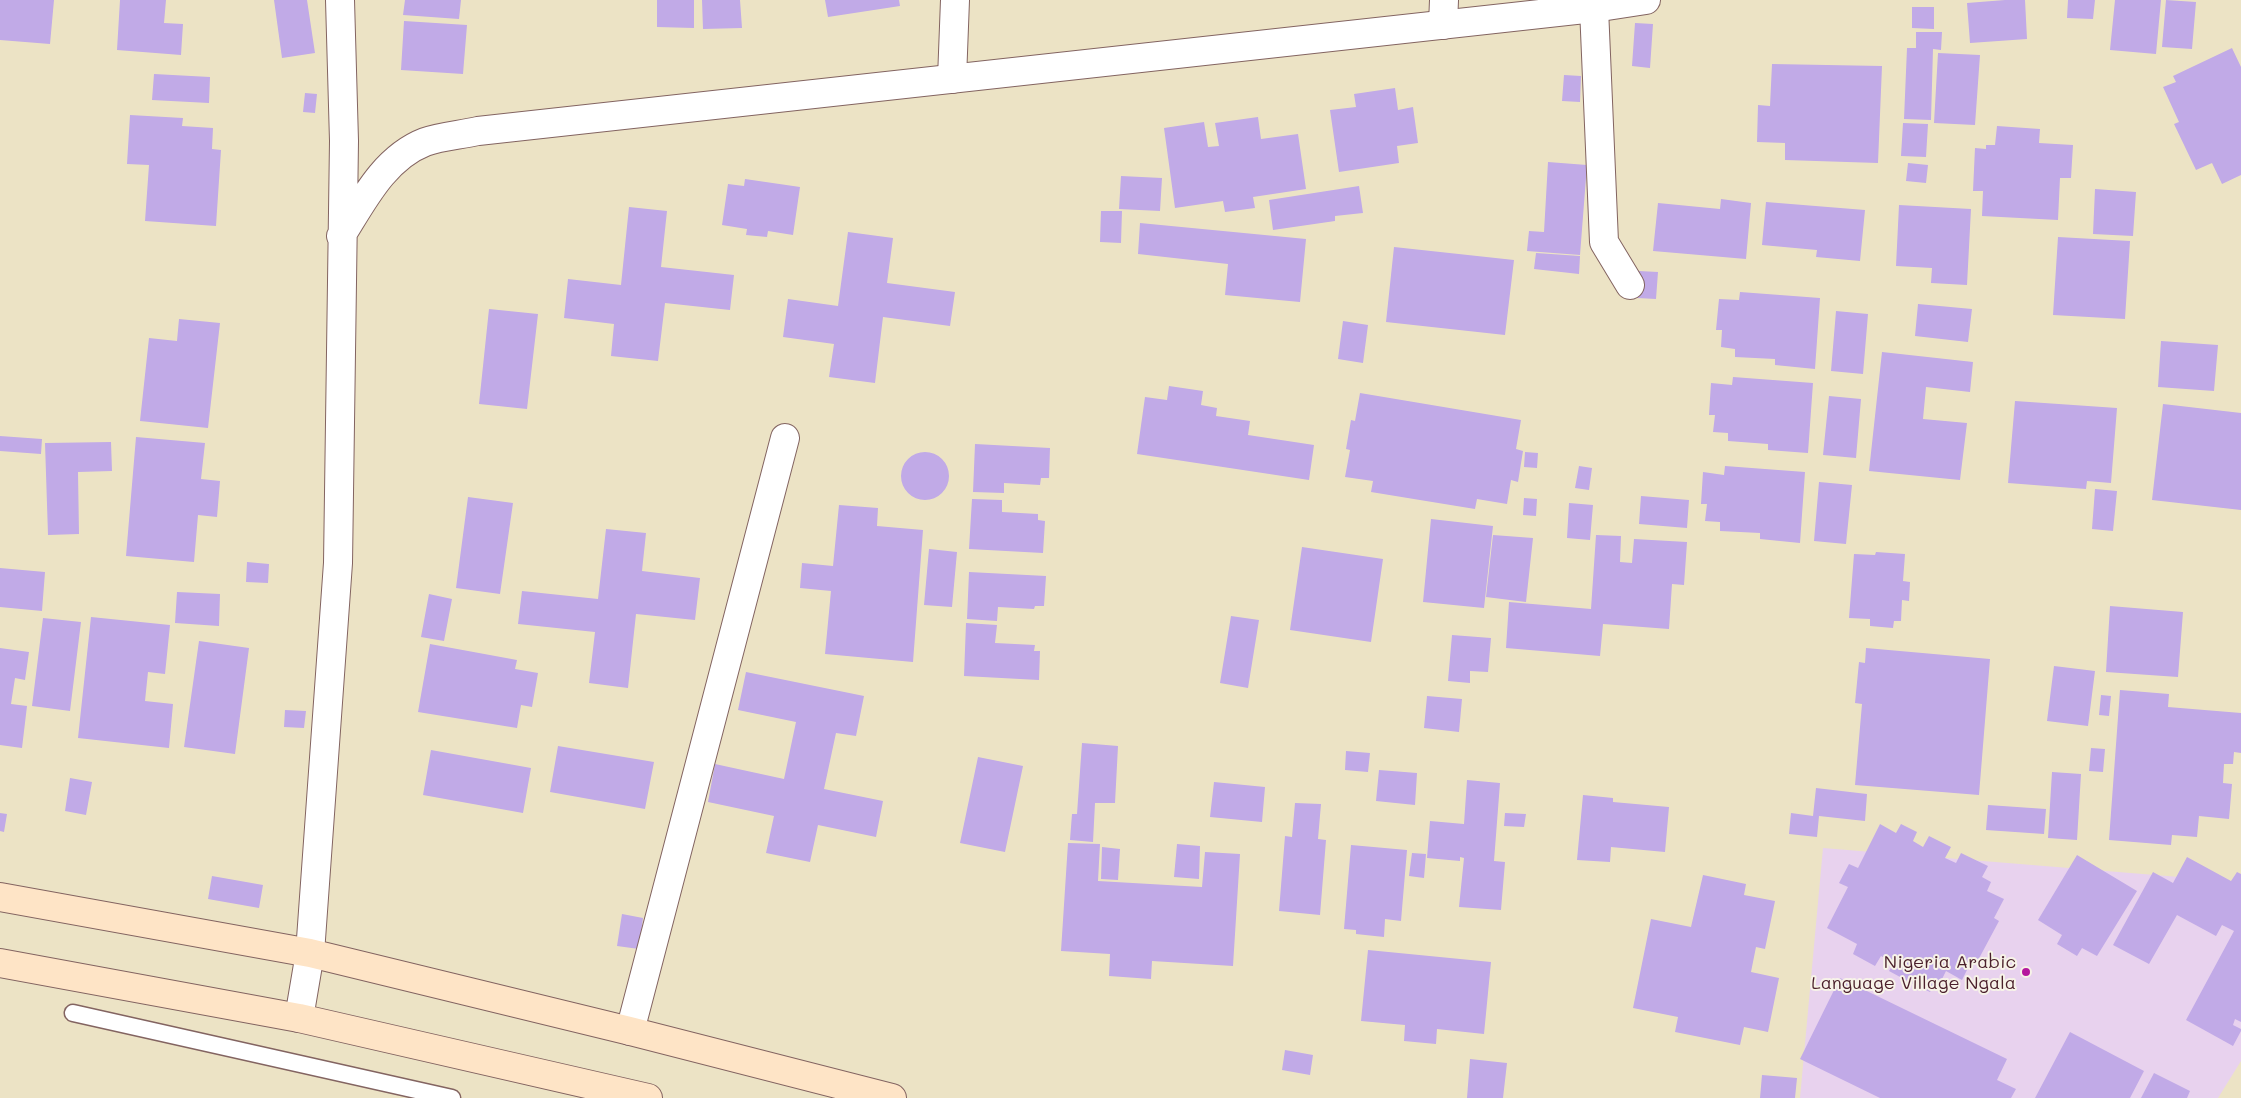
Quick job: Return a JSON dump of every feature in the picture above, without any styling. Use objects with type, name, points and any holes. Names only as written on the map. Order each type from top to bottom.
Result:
[{"type":"main road","points":[[0,897],[310,953],[630,1031],[892,1098]]},
{"type":"main road","points":[[0,963],[299,1018],[648,1098]]},
{"type":"street","points":[[299,1018],[310,953],[338,563],[341,236],[344,132],[340,0]]},
{"type":"street","points":[[952,79],[955,0]]},
{"type":"street","points":[[341,236],[371,189],[398,157],[425,142],[478,131],[952,79],[1443,12],[1594,8],[1646,0]]},
{"type":"street","points":[[1594,8],[1604,242],[1630,285]]},
{"type":"street","points":[[630,1031],[785,438]]},
{"type":"lane","points":[[72,1012],[452,1098]]},
{"type":"shaded area","name":"Nigeria Arabic Language Village Ngala","points":[[1823,848],[2241,882],[2241,1061],[2218,1098],[1800,1098]]},
{"type":"building","points":[[0,0],[54,0],[50,44],[0,40]]},
{"type":"building","points":[[120,0],[166,0],[164,23],[183,24],[181,55],[117,50]]},
{"type":"building","points":[[274,0],[307,0],[315,53],[282,58]]},
{"type":"building","points":[[405,0],[461,0],[459,19],[403,15]]},
{"type":"building","points":[[657,0],[694,0],[694,28],[657,27]]},
{"type":"building","points":[[702,0],[740,0],[742,28],[703,29]]},
{"type":"building","points":[[825,0],[899,0],[900,6],[828,17]]},
{"type":"building","points":[[2025,0],[2027,39],[1970,43],[1967,3]]},
{"type":"building","points":[[2068,0],[2095,0],[2093,19],[2067,18]]},
{"type":"building","points":[[2115,0],[2161,0],[2156,54],[2110,50]]},
{"type":"building","points":[[2166,0],[2196,2],[2192,49],[2162,47]]},
{"type":"building","points":[[1912,7],[1934,7],[1934,29],[1912,28]]},
{"type":"building","points":[[404,21],[467,25],[463,74],[401,70]]},
{"type":"building","points":[[1635,23],[1653,24],[1650,68],[1632,66]]},
{"type":"building","points":[[1916,32],[1942,32],[1941,50],[1933,49],[1931,120],[1904,119],[1907,48],[1916,48]]},
{"type":"building","points":[[2232,48],[2241,67],[2241,175],[2222,184],[2212,163],[2196,170],[2174,124],[2179,122],[2163,87],[2176,82],[2173,76]]},
{"type":"building","points":[[1938,53],[1980,55],[1975,125],[1934,123]]},
{"type":"building","points":[[1772,64],[1882,66],[1878,163],[1785,160],[1785,143],[1757,142],[1758,105],[1770,106]]},
{"type":"building","points":[[154,74],[210,77],[209,103],[152,100]]},
{"type":"building","points":[[1564,75],[1581,76],[1580,102],[1562,101]]},
{"type":"building","points":[[1395,88],[1398,110],[1413,107],[1418,143],[1397,146],[1399,163],[1339,172],[1330,110],[1356,107],[1354,94]]},
{"type":"building","points":[[305,93],[317,94],[315,113],[303,112]]},
{"type":"building","points":[[130,115],[183,118],[182,126],[213,128],[212,149],[221,150],[216,226],[145,221],[149,165],[127,164]]},
{"type":"building","points":[[1258,117],[1261,139],[1298,134],[1306,189],[1253,197],[1255,208],[1225,212],[1223,201],[1175,208],[1164,128],[1204,122],[1208,147],[1219,146],[1215,123]]},
{"type":"building","points":[[1903,123],[1928,124],[1926,157],[1901,156]]},
{"type":"building","points":[[1997,126],[2040,129],[2039,143],[2073,145],[2071,178],[2060,178],[2058,220],[1982,216],[1983,191],[1973,191],[1975,148],[1986,149],[1986,145],[1995,145]]},
{"type":"building","points":[[1548,162],[1587,165],[1580,255],[1527,251],[1529,231],[1544,232]]},
{"type":"building","points":[[1908,163],[1928,165],[1926,183],[1906,181]]},
{"type":"building","points":[[1121,176],[1162,178],[1160,211],[1119,209]]},
{"type":"building","points":[[745,179],[800,187],[793,235],[768,231],[767,237],[746,235],[747,229],[722,225],[728,184],[744,186]]},
{"type":"building","points":[[1359,186],[1363,213],[1335,216],[1335,221],[1273,230],[1269,200]]},
{"type":"building","points":[[2095,189],[2136,192],[2133,236],[2093,234]]},
{"type":"building","points":[[1721,199],[1751,203],[1746,259],[1653,251],[1658,203],[1720,209]]},
{"type":"building","points":[[1766,202],[1865,210],[1860,261],[1816,257],[1817,250],[1762,245]]},
{"type":"building","points":[[1899,205],[1971,209],[1967,285],[1931,283],[1932,268],[1896,266]]},
{"type":"building","points":[[629,207],[667,211],[661,267],[734,275],[730,310],[665,303],[658,361],[611,356],[614,324],[564,318],[568,279],[621,285]]},
{"type":"building","points":[[1101,211],[1122,211],[1121,243],[1100,242]]},
{"type":"building","points":[[1140,223],[1306,239],[1300,302],[1225,295],[1228,264],[1138,254]]},
{"type":"building","points":[[848,232],[893,238],[887,283],[955,292],[950,326],[883,317],[875,383],[829,377],[834,344],[783,337],[788,299],[838,306]]},
{"type":"building","points":[[2058,237],[2130,241],[2125,319],[2053,315]]},
{"type":"building","points":[[1394,247],[1514,260],[1505,335],[1386,322]]},
{"type":"building","points":[[1536,253],[1580,256],[1579,274],[1534,269]]},
{"type":"building","points":[[1639,271],[1658,272],[1656,299],[1637,298]]},
{"type":"building","points":[[1740,292],[1820,298],[1815,369],[1775,365],[1775,359],[1735,357],[1735,349],[1721,347],[1722,330],[1716,330],[1719,299],[1739,300]]},
{"type":"building","points":[[1918,304],[1972,309],[1968,342],[1915,336]]},
{"type":"building","points":[[489,309],[538,314],[527,409],[479,404]]},
{"type":"building","points":[[1836,311],[1868,314],[1863,374],[1831,371]]},
{"type":"building","points":[[179,319],[220,323],[208,428],[140,421],[149,338],[177,341]]},
{"type":"building","points":[[1343,321],[1368,325],[1363,363],[1338,359]]},
{"type":"building","points":[[2161,341],[2218,345],[2214,391],[2158,387]]},
{"type":"building","points":[[1882,352],[1973,362],[1970,392],[1926,387],[1923,419],[1967,423],[1960,480],[1869,471]]},
{"type":"building","points":[[1733,377],[1813,383],[1808,453],[1768,450],[1768,444],[1728,441],[1728,433],[1713,432],[1715,415],[1709,415],[1711,383],[1732,385]]},
{"type":"building","points":[[1169,386],[1203,391],[1201,405],[1217,408],[1216,416],[1250,421],[1248,435],[1314,445],[1309,480],[1137,454],[1145,397],[1167,400]]},
{"type":"building","points":[[1360,393],[1521,420],[1516,449],[1523,451],[1518,482],[1511,480],[1507,504],[1477,499],[1475,509],[1371,492],[1373,481],[1345,477],[1350,450],[1346,449],[1351,420],[1355,421]]},
{"type":"building","points":[[1829,396],[1861,399],[1856,458],[1823,455]]},
{"type":"building","points":[[2015,401],[2117,408],[2111,483],[2087,481],[2086,489],[2008,483]]},
{"type":"building","points":[[2163,404],[2241,413],[2241,510],[2152,500]]},
{"type":"building","points":[[0,436],[42,439],[41,454],[0,451]]},
{"type":"building","points":[[136,437],[205,443],[201,479],[220,481],[217,517],[198,515],[194,562],[126,556]]},
{"type":"building","points":[[111,442],[112,471],[78,472],[79,534],[48,535],[45,443]]},
{"type":"building","points":[[975,444],[1050,448],[1049,478],[1041,478],[1040,485],[1004,483],[1004,493],[973,492]]},
{"type":"building","points":[[920,452],[930,452],[942,459],[949,471],[949,481],[942,493],[930,500],[920,500],[912,496],[905,489],[901,481],[901,471],[905,463],[912,456]]},
{"type":"building","points":[[1525,452],[1538,453],[1537,468],[1524,467]]},
{"type":"building","points":[[1579,466],[1592,468],[1589,490],[1575,488]]},
{"type":"building","points":[[1725,466],[1805,472],[1800,543],[1760,539],[1760,533],[1720,531],[1720,522],[1705,521],[1707,504],[1701,504],[1703,472],[1724,475]]},
{"type":"building","points":[[1819,482],[1852,485],[1846,544],[1814,541]]},
{"type":"building","points":[[2095,489],[2117,491],[2113,531],[2092,529]]},
{"type":"building","points":[[1641,496],[1689,500],[1687,528],[1639,524]]},
{"type":"building","points":[[468,497],[513,503],[500,594],[456,588]]},
{"type":"building","points":[[1524,498],[1537,499],[1536,516],[1523,515]]},
{"type":"building","points":[[972,499],[1002,500],[1002,512],[1038,514],[1038,520],[1045,521],[1043,553],[969,549]]},
{"type":"building","points":[[1569,503],[1593,505],[1590,540],[1567,538]]},
{"type":"building","points":[[839,505],[878,508],[877,526],[923,530],[913,662],[825,654],[831,591],[800,588],[802,563],[833,566]]},
{"type":"building","points":[[1431,519],[1493,526],[1484,608],[1423,602]]},
{"type":"building","points":[[606,529],[646,533],[642,571],[700,578],[695,620],[636,614],[628,688],[589,683],[595,632],[518,624],[522,591],[598,599]]},
{"type":"building","points":[[1493,535],[1533,538],[1526,602],[1486,597]]},
{"type":"building","points":[[1596,535],[1621,536],[1620,562],[1632,563],[1634,539],[1687,542],[1684,585],[1672,584],[1669,629],[1603,624],[1600,656],[1506,648],[1509,602],[1591,609]]},
{"type":"building","points":[[1302,547],[1383,559],[1371,642],[1290,630]]},
{"type":"building","points":[[929,549],[957,552],[952,607],[924,605]]},
{"type":"building","points":[[1876,552],[1905,554],[1903,581],[1910,582],[1909,601],[1902,600],[1901,621],[1894,621],[1893,628],[1870,626],[1870,619],[1849,618],[1854,554],[1875,555]]},
{"type":"building","points":[[247,562],[269,564],[268,583],[246,582]]},
{"type":"building","points":[[0,568],[45,572],[42,611],[0,607]]},
{"type":"building","points":[[969,572],[1046,576],[1044,606],[1035,606],[1034,609],[998,607],[997,621],[967,619]]},
{"type":"building","points":[[177,592],[220,594],[219,626],[175,623]]},
{"type":"building","points":[[429,594],[452,599],[444,641],[421,637]]},
{"type":"building","points":[[2110,606],[2183,612],[2178,677],[2106,672]]},
{"type":"building","points":[[1231,616],[1259,620],[1248,688],[1220,683]]},
{"type":"building","points":[[91,617],[170,625],[165,674],[148,672],[145,701],[173,704],[169,748],[78,738]]},
{"type":"building","points":[[43,618],[81,622],[70,711],[32,706]]},
{"type":"building","points":[[966,623],[997,625],[995,643],[1035,645],[1034,651],[1040,651],[1039,680],[964,676]]},
{"type":"building","points":[[1452,635],[1491,638],[1488,672],[1470,671],[1470,683],[1448,681]]},
{"type":"building","points":[[199,641],[249,648],[235,754],[184,747]]},
{"type":"building","points":[[430,644],[517,660],[515,669],[538,673],[532,707],[521,705],[517,728],[418,712]]},
{"type":"building","points":[[0,648],[29,652],[25,680],[15,678],[11,704],[27,706],[22,748],[0,745]]},
{"type":"building","points":[[1866,648],[1990,659],[1979,795],[1855,785],[1862,704],[1855,703],[1859,662],[1865,663]]},
{"type":"building","points":[[2054,666],[2095,671],[2088,726],[2047,721]]},
{"type":"building","points":[[746,672],[864,696],[856,736],[836,733],[824,789],[883,801],[876,837],[818,825],[810,862],[766,853],[774,816],[708,802],[715,764],[784,779],[796,722],[738,710]]},
{"type":"building","points":[[2120,690],[2169,694],[2168,707],[2241,713],[2241,753],[2234,752],[2233,764],[2224,764],[2223,783],[2232,784],[2229,819],[2199,816],[2197,837],[2172,835],[2171,845],[2109,840]]},
{"type":"building","points":[[2101,695],[2111,696],[2109,716],[2099,715]]},
{"type":"building","points":[[1427,696],[1462,699],[1459,732],[1424,728]]},
{"type":"building","points":[[285,710],[306,711],[304,728],[284,727]]},
{"type":"building","points":[[1082,743],[1118,746],[1115,803],[1095,803],[1093,842],[1070,840],[1072,814],[1077,814]]},
{"type":"building","points":[[558,746],[654,762],[645,809],[550,792]]},
{"type":"building","points":[[2091,748],[2105,749],[2103,772],[2089,771]]},
{"type":"building","points":[[431,750],[531,768],[523,813],[423,795]]},
{"type":"building","points":[[1346,751],[1370,753],[1368,772],[1345,770]]},
{"type":"building","points":[[978,757],[1023,766],[1005,852],[960,843]]},
{"type":"building","points":[[1379,770],[1417,773],[1415,805],[1376,801]]},
{"type":"building","points":[[2052,772],[2081,774],[2077,840],[2048,838]]},
{"type":"building","points":[[70,778],[92,782],[86,815],[65,811]]},
{"type":"building","points":[[1467,780],[1500,783],[1494,861],[1505,862],[1501,910],[1459,907],[1464,858],[1460,857],[1460,861],[1427,858],[1430,821],[1464,824]]},
{"type":"building","points":[[1214,782],[1265,787],[1262,822],[1210,817]]},
{"type":"building","points":[[1816,788],[1867,794],[1865,821],[1819,816],[1817,837],[1789,834],[1791,813],[1813,816]]},
{"type":"building","points":[[1583,795],[1613,798],[1613,802],[1669,807],[1665,852],[1611,847],[1610,862],[1577,860]]},
{"type":"building","points":[[1295,803],[1321,804],[1318,839],[1326,840],[1320,915],[1279,911],[1285,836],[1292,837]]},
{"type":"building","points":[[1988,805],[2046,809],[2044,834],[1986,830]]},
{"type":"building","points":[[0,813],[7,814],[4,832],[0,831]]},
{"type":"building","points":[[1505,813],[1526,814],[1524,827],[1504,826]]},
{"type":"building","points":[[1880,824],[1896,833],[1901,824],[1917,832],[1913,841],[1923,847],[1929,836],[1951,847],[1945,858],[1956,863],[1961,853],[1988,866],[1982,877],[1991,882],[1987,891],[2004,899],[1994,918],[1999,921],[1976,964],[1971,962],[1962,980],[1946,971],[1939,985],[1934,983],[1930,992],[1915,985],[1918,975],[1913,984],[1889,971],[1894,963],[1881,956],[1875,966],[1853,954],[1857,944],[1827,928],[1848,887],[1839,883],[1849,864],[1858,868]]},
{"type":"building","points":[[1068,843],[1100,844],[1098,881],[1202,887],[1205,852],[1240,854],[1233,966],[1152,961],[1151,979],[1109,976],[1110,954],[1061,951]]},
{"type":"building","points":[[1177,844],[1200,846],[1199,879],[1174,877]]},
{"type":"building","points":[[1351,845],[1407,850],[1401,921],[1385,919],[1384,937],[1356,934],[1356,930],[1344,929]]},
{"type":"building","points":[[1102,847],[1120,849],[1118,880],[1101,879]]},
{"type":"building","points":[[1412,853],[1426,854],[1424,878],[1409,876]]},
{"type":"building","points":[[2077,855],[2137,891],[2097,956],[2082,948],[2077,956],[2057,944],[2062,935],[2038,920]]},
{"type":"building","points":[[2187,857],[2231,881],[2237,872],[2241,874],[2241,1022],[2235,1019],[2233,1025],[2241,1029],[2241,1031],[2233,1046],[2186,1020],[2234,931],[2222,925],[2216,936],[2177,915],[2149,964],[2113,945],[2153,872],[2173,883]]},
{"type":"building","points":[[1703,875],[1746,884],[1744,895],[1775,901],[1765,949],[1756,947],[1751,972],[1779,978],[1768,1032],[1744,1027],[1740,1045],[1675,1032],[1678,1017],[1633,1008],[1651,919],[1691,927]]},
{"type":"building","points":[[212,876],[263,885],[259,908],[208,899]]},
{"type":"building","points":[[622,914],[643,918],[639,949],[617,946]]},
{"type":"building","points":[[1368,950],[1491,962],[1484,1034],[1437,1029],[1436,1044],[1404,1041],[1405,1025],[1361,1021]]},
{"type":"building","points":[[1840,978],[2007,1059],[1997,1080],[2016,1089],[2011,1098],[1880,1098],[1800,1059]]},
{"type":"building","points":[[2070,1032],[2144,1071],[2130,1098],[2035,1098]]},
{"type":"building","points":[[1285,1050],[1313,1055],[1310,1075],[1282,1070]]},
{"type":"building","points":[[1470,1059],[1507,1063],[1503,1098],[1467,1098]]},
{"type":"building","points":[[2154,1073],[2190,1091],[2187,1098],[2141,1098]]},
{"type":"building","points":[[1762,1075],[1797,1078],[1795,1098],[1760,1098]]},
{"type":"place","name":"Nigeria Arabic Language Village Ngala","points":[[2026,972]]}]
